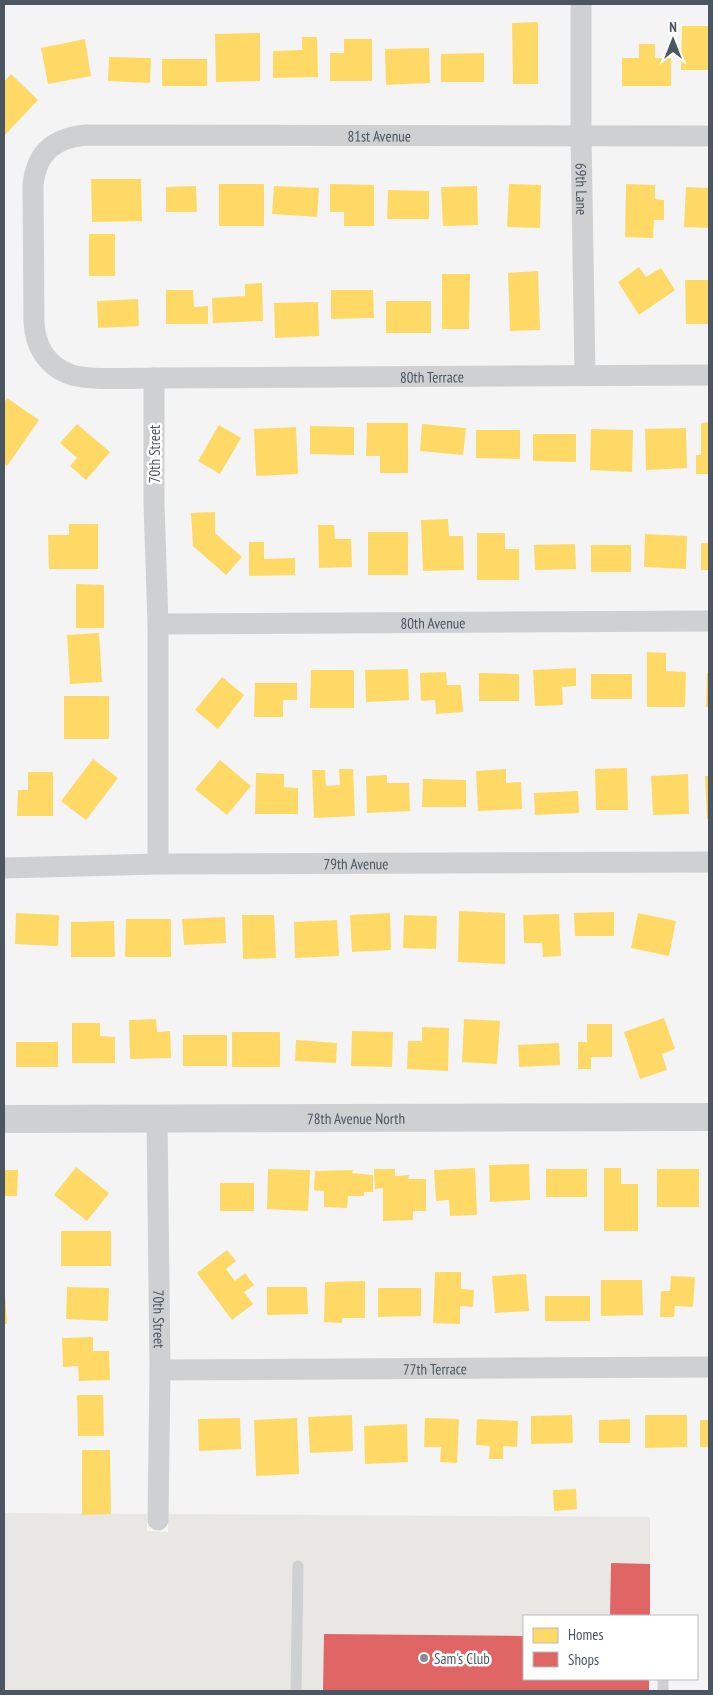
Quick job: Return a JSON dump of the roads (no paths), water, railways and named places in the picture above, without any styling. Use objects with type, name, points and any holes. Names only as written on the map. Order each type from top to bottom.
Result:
[{"type":"street","name":"69th Lane","points":[[580,4],[585,375]]},
{"type":"street","name":"81st Avenue","points":[[154,378],[88,378],[69,375],[50,361],[37,342],[34,322],[33,184],[38,163],[52,146],[61,140],[86,135],[709,136]]},
{"type":"street","name":"80th Terrace","points":[[154,378],[709,376]]},
{"type":"street","name":"70th Street","points":[[154,378],[154,503],[158,624],[158,864]]},
{"type":"street","name":"80th Avenue","points":[[158,624],[709,621]]},
{"type":"street","name":"79th Avenue","points":[[4,868],[158,864],[709,862]]},
{"type":"street","name":"78th Avenue North","points":[[4,1119],[709,1117]]},
{"type":"street","name":"70th Street","points":[[157,1118],[160,1370],[158,1520]]},
{"type":"street","name":"77th Terrace","points":[[160,1370],[709,1367]]},
{"type":"lane","points":[[296,1691],[298,1566]]},
{"type":"place","name":"Sam's Club","points":[[424,1658]]}]
